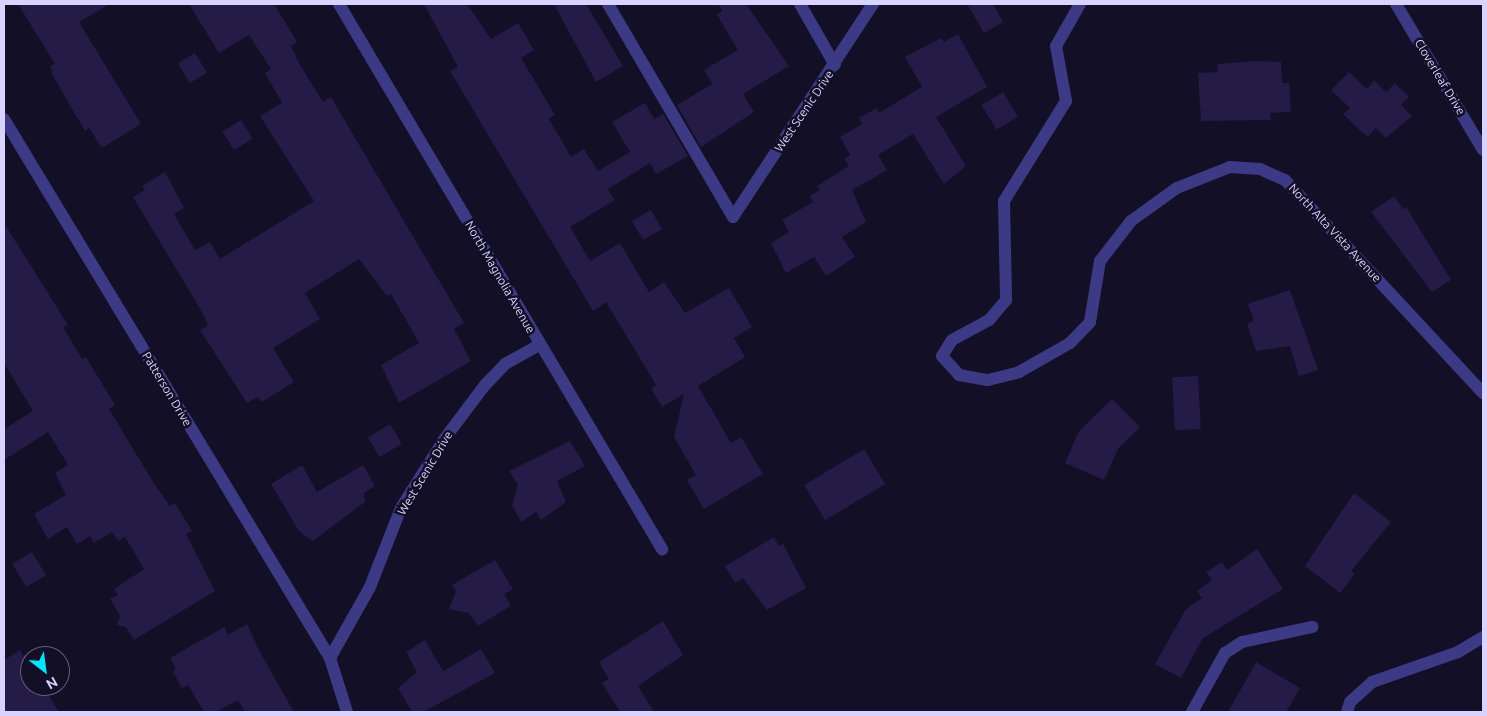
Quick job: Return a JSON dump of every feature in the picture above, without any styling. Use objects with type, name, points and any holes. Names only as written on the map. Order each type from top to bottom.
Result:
[{"type":"street","name":"North Magnolia Avenue","points":[[339,4],[539,345],[662,549]]},
{"type":"street","name":"West Scenic Drive","points":[[608,4],[733,217],[835,65],[873,4]]},
{"type":"street","points":[[800,4],[835,65]]},
{"type":"street","name":"North Alta Vista Avenue","points":[[1080,4],[1056,46],[1066,102],[1004,201],[1006,300],[989,320],[952,340],[942,356],[960,375],[988,380],[1019,372],[1070,343],[1090,322],[1100,262],[1132,221],[1177,188],[1230,167],[1260,169],[1285,180],[1483,393]]},
{"type":"street","name":"Cloverleaf Drive","points":[[1396,4],[1483,150]]},
{"type":"street","name":"Patterson Drive","points":[[4,120],[330,658]]},
{"type":"street","name":"West Scenic Drive","points":[[330,658],[370,587],[401,508],[444,438],[505,364],[539,345]]},
{"type":"street","points":[[1192,712],[1225,653],[1242,642],[1312,627]]},
{"type":"street","points":[[1347,712],[1350,702],[1372,682],[1458,652],[1483,637]]},
{"type":"street","points":[[330,658],[347,712]]},
{"type":"building","points":[[18,4],[110,4],[79,22],[141,124],[102,148],[89,128],[85,131],[53,76],[50,66],[55,64]]},
{"type":"building","points":[[189,4],[274,4],[297,42],[291,46],[300,65],[323,102],[331,97],[464,323],[454,329],[471,361],[399,403],[381,365],[419,343],[391,294],[387,296],[359,259],[305,293],[320,319],[273,348],[294,382],[262,402],[258,397],[247,403],[200,330],[208,325],[201,310],[133,197],[145,190],[142,186],[165,172],[184,208],[174,214],[195,250],[210,242],[220,259],[314,201],[260,116],[282,103],[265,73],[271,69],[249,35],[219,53]]},
{"type":"building","points":[[424,4],[467,4],[491,39],[518,23],[534,50],[521,58],[555,115],[549,119],[571,157],[584,149],[598,171],[630,152],[612,122],[645,103],[654,119],[663,114],[688,156],[656,174],[650,163],[608,189],[615,200],[570,227],[590,261],[620,243],[649,292],[664,282],[685,313],[729,288],[752,327],[734,338],[745,357],[698,386],[731,443],[741,437],[763,474],[704,509],[687,480],[696,475],[674,437],[684,394],[662,407],[651,388],[656,385],[606,302],[593,311],[450,71],[458,67]]},
{"type":"building","points":[[554,4],[586,4],[623,66],[596,82]]},
{"type":"building","points":[[718,4],[746,4],[789,66],[743,94],[754,112],[701,147],[677,105],[712,84],[704,70],[738,50],[717,15],[722,11]]},
{"type":"building","points":[[967,4],[993,4],[1003,22],[984,33]]},
{"type":"building","points":[[958,34],[987,87],[936,117],[966,166],[944,184],[913,134],[878,155],[887,170],[852,190],[866,222],[842,237],[855,257],[826,276],[814,257],[786,273],[771,243],[789,232],[782,220],[813,202],[810,196],[820,190],[817,186],[849,166],[844,159],[850,155],[840,137],[862,124],[859,118],[877,108],[879,113],[922,87],[905,57],[941,38],[944,42]]},
{"type":"building","points":[[195,53],[207,73],[190,83],[178,63]]},
{"type":"building","points":[[1256,61],[1281,62],[1282,83],[1289,83],[1291,112],[1270,113],[1271,120],[1201,121],[1198,73],[1218,72],[1217,64]]},
{"type":"building","points":[[1349,72],[1367,89],[1374,80],[1386,92],[1395,83],[1409,97],[1401,105],[1412,116],[1386,138],[1376,128],[1368,137],[1343,114],[1350,108],[1331,90]]},
{"type":"building","points":[[1003,92],[1018,117],[997,130],[982,105]]},
{"type":"building","points":[[241,120],[253,139],[234,150],[222,132]]},
{"type":"building","points":[[1394,196],[1403,209],[1406,207],[1451,280],[1432,292],[1371,212]]},
{"type":"building","points":[[651,210],[662,229],[643,240],[632,221]]},
{"type":"building","points":[[4,223],[68,325],[63,327],[82,359],[86,357],[115,405],[109,409],[155,485],[170,506],[175,503],[192,531],[186,534],[215,591],[134,640],[126,627],[117,625],[120,616],[110,599],[118,595],[114,589],[144,569],[125,537],[118,541],[112,532],[94,543],[90,536],[77,544],[67,527],[48,539],[34,514],[66,495],[55,473],[68,465],[48,432],[4,460],[4,429],[33,411],[4,363]]},
{"type":"building","points":[[1290,290],[1318,370],[1299,376],[1290,346],[1256,351],[1247,324],[1254,321],[1248,304]]},
{"type":"building","points":[[1198,376],[1201,429],[1175,430],[1172,377]]},
{"type":"building","points":[[1112,399],[1140,427],[1118,449],[1104,480],[1065,463],[1079,431]]},
{"type":"building","points":[[390,424],[402,444],[380,457],[368,437]]},
{"type":"building","points":[[570,441],[585,466],[557,481],[566,502],[541,520],[536,512],[521,522],[512,505],[518,485],[509,471]]},
{"type":"building","points":[[864,449],[885,484],[825,520],[804,485]]},
{"type":"building","points":[[302,465],[317,492],[363,465],[375,486],[364,493],[365,502],[313,541],[299,531],[271,484]]},
{"type":"building","points":[[1354,493],[1391,522],[1351,571],[1355,574],[1340,593],[1305,566]]},
{"type":"building","points":[[774,537],[779,546],[783,544],[806,588],[767,610],[743,578],[735,583],[725,566]]},
{"type":"building","points":[[1257,549],[1283,589],[1203,638],[1181,678],[1155,664],[1186,609],[1202,598],[1197,591],[1212,580],[1206,572],[1222,562],[1227,570]]},
{"type":"building","points":[[32,552],[46,575],[26,587],[12,564]]},
{"type":"building","points":[[495,560],[513,589],[504,594],[511,606],[478,626],[469,613],[449,609],[456,591],[452,585]]},
{"type":"building","points":[[663,621],[683,655],[638,686],[654,712],[620,712],[602,683],[609,679],[599,662]]},
{"type":"building","points":[[247,624],[261,654],[294,712],[245,712],[238,700],[216,712],[204,712],[188,685],[182,688],[173,672],[176,669],[170,658],[224,627],[228,635]]},
{"type":"building","points":[[425,640],[443,671],[481,649],[495,673],[423,712],[412,712],[398,688],[417,672],[406,652]]},
{"type":"building","points":[[20,650],[20,696],[49,696],[59,712],[4,712],[4,660]]},
{"type":"building","points":[[1256,662],[1300,688],[1286,712],[1228,712]]}]
